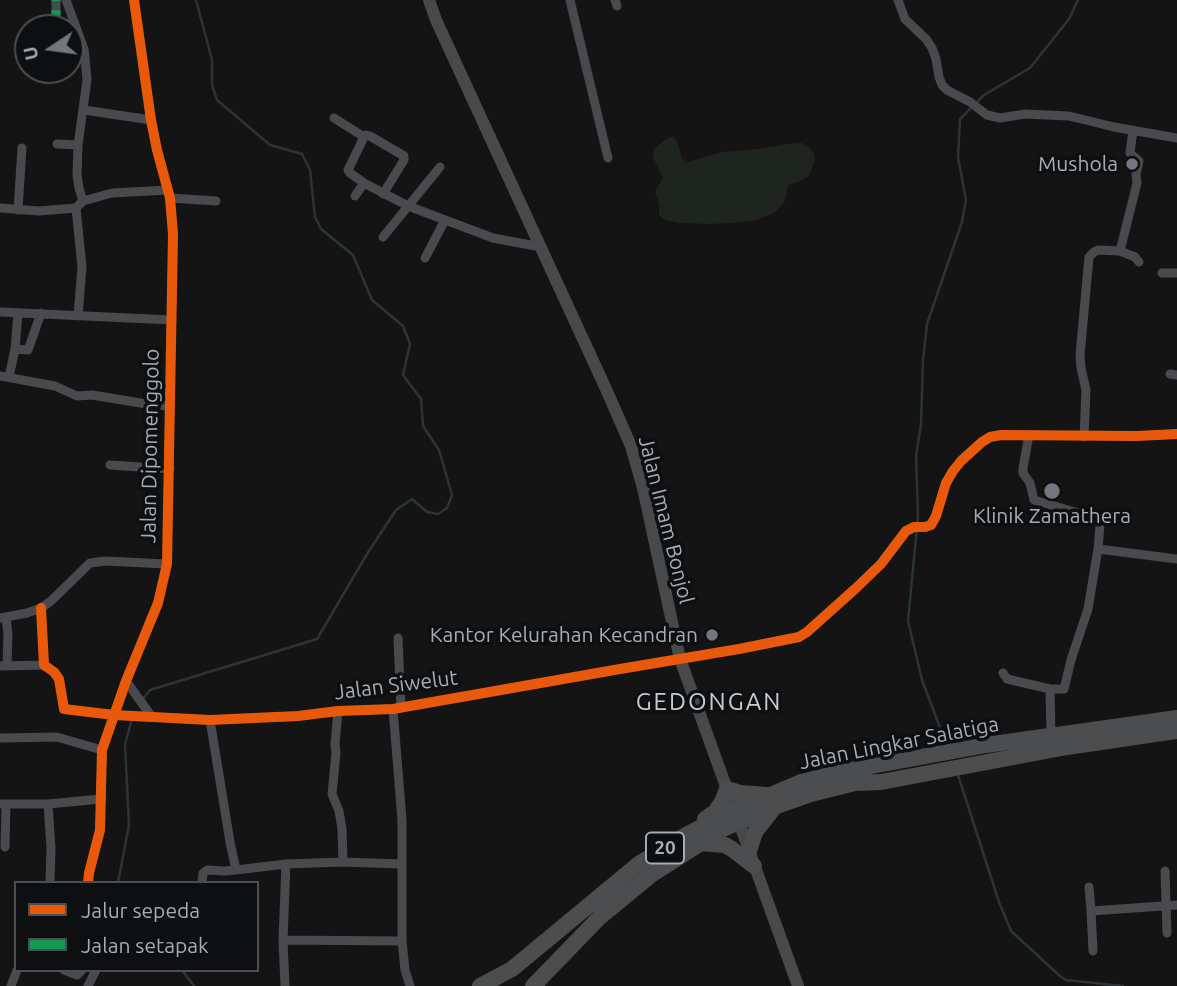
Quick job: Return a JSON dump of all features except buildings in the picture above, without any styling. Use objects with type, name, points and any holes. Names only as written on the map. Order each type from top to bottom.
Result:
[{"type":"highway","name":"Jalan Lingkar Salatiga","points":[[774,801],[801,782],[850,770],[1051,735],[1177,718]]},
{"type":"highway","name":"Jalan Lingkar Salatiga","points":[[480,986],[512,969],[640,863],[736,816],[774,801],[855,783],[881,782],[1067,747],[1177,731]]},
{"type":"highway","points":[[727,789],[774,801],[755,832],[751,859],[725,845],[693,839],[722,803],[727,789]]},
{"type":"highway","name":"Jalan Lingkar Salatiga","points":[[533,986],[600,917],[693,839]]},
{"type":"main road","name":"Jalan Imam Bonjol","points":[[429,0],[631,446],[643,488],[680,659],[798,986]]},
{"type":"street","name":"Jalan Dipomenggolo","points":[[88,881],[100,830],[102,750],[126,681],[158,603],[167,564],[173,234],[169,194],[151,120],[134,0]]},
{"type":"street","points":[[570,0],[608,158]]},
{"type":"street","points":[[898,0],[905,19],[932,48],[942,85],[987,116],[1069,116],[1177,138]]},
{"type":"street","points":[[78,316],[82,267],[78,145],[87,80],[84,49]]},
{"type":"street","points":[[84,110],[151,120]]},
{"type":"street","points":[[334,118],[364,137],[370,136],[405,157],[383,194]]},
{"type":"street","points":[[1120,251],[1137,183],[1139,161],[1130,153],[1133,130]]},
{"type":"street","points":[[364,137],[348,170],[364,183],[408,206],[493,238],[541,247]]},
{"type":"street","points":[[57,144],[78,145]]},
{"type":"street","points":[[19,210],[22,148]]},
{"type":"street","points":[[383,237],[440,167]]},
{"type":"street","points":[[355,196],[364,183]]},
{"type":"street","points":[[0,208],[39,211],[79,205],[112,193],[169,194],[216,201]]},
{"type":"street","points":[[425,258],[445,220]]},
{"type":"street","points":[[1084,436],[1086,390],[1080,355],[1089,257],[1098,250],[1120,251],[1135,257],[1139,262]]},
{"type":"street","points":[[1162,273],[1177,273]]},
{"type":"street","points":[[0,312],[172,320]]},
{"type":"street","points":[[18,313],[15,349],[4,377],[55,386],[77,396],[92,395],[169,406]]},
{"type":"street","points":[[15,349],[28,350],[41,313]]},
{"type":"street","points":[[1003,673],[1007,679],[1050,689],[1061,690],[1065,687],[1088,609],[1098,549],[1100,525],[1095,517],[1038,502],[1032,497],[1030,483],[1023,473],[1028,435],[1177,434]]},
{"type":"street","name":"Jalan Siwelut","points":[[44,665],[54,672],[59,680],[64,709],[114,715],[210,720],[397,708],[799,637],[881,564],[906,531],[933,523],[950,477],[961,461],[982,442],[1001,435],[1028,435]]},
{"type":"street","points":[[110,465],[170,469]]},
{"type":"street","points":[[1098,549],[1177,559]]},
{"type":"street","points":[[41,608],[44,665],[3,666],[8,635],[3,618],[41,608],[90,563],[105,561],[167,564]]},
{"type":"street","points":[[398,638],[402,941],[405,970],[410,986]]},
{"type":"street","points":[[126,681],[152,717]]},
{"type":"street","points":[[1050,689],[1051,735]]},
{"type":"street","points":[[338,711],[332,794],[342,829],[343,862]]},
{"type":"street","points":[[210,720],[236,870]]},
{"type":"street","points":[[0,738],[57,737],[102,750]]},
{"type":"street","points":[[5,847],[3,804],[48,804],[101,799]]},
{"type":"street","points":[[48,804],[50,881]]},
{"type":"street","points":[[202,881],[206,870],[225,871],[286,864],[343,862],[401,864]]},
{"type":"street","points":[[285,986],[283,940],[286,864]]},
{"type":"street","points":[[1165,871],[1172,905],[1167,933]]},
{"type":"street","points":[[1089,887],[1093,951]]},
{"type":"street","points":[[1091,911],[1172,905]]},
{"type":"street","points":[[283,940],[402,941]]},
{"type":"shaded area","points":[[674,137],[682,158],[688,162],[722,152],[795,143],[809,147],[815,160],[809,176],[788,185],[785,201],[774,213],[756,220],[733,223],[680,223],[665,220],[659,215],[655,192],[663,178],[653,157],[654,149],[667,138]]},
{"type":"waterway","points":[[143,699],[150,690],[317,639],[396,510],[412,499],[427,512],[438,514],[447,508],[452,495],[439,450],[423,426],[421,399],[403,375],[410,344],[403,326],[372,300],[353,255],[321,229],[315,217],[310,170],[302,154],[270,145],[217,100],[212,85],[212,60],[196,0]]},
{"type":"waterway","points":[[977,102],[984,95],[1030,68],[1069,19],[1078,0]]},
{"type":"waterway","points":[[947,746],[922,680],[908,621],[918,516],[916,456],[921,424],[927,324],[962,222],[966,200],[958,157],[960,119],[972,107]]},
{"type":"waterway","points":[[118,881],[129,825],[125,744],[132,719]]},
{"type":"waterway","points":[[958,775],[1011,931],[1066,980],[1123,986]]},
{"type":"waterway","points":[[184,972],[194,986]]},
{"type":"marked path","points":[[56,0],[56,14]]},
{"type":"cycle path","points":[[88,881],[100,830],[102,750],[126,681],[158,603],[167,564],[173,234],[170,198],[151,120],[134,0]]},
{"type":"cycle path","points":[[41,608],[44,665],[59,679],[64,709],[114,715],[210,720],[393,709],[799,637],[881,564],[906,531],[931,525],[953,471],[990,437],[1177,434]]},
{"type":"place","name":"Mushola","points":[[1132,164]]},
{"type":"place","name":"Klinik Zamathera","points":[[1052,491]]},
{"type":"place","name":"Kantor Kelurahan Kecandran","points":[[712,635]]},
{"type":"district","name":"GEDONGAN","points":[[709,702]]}]
